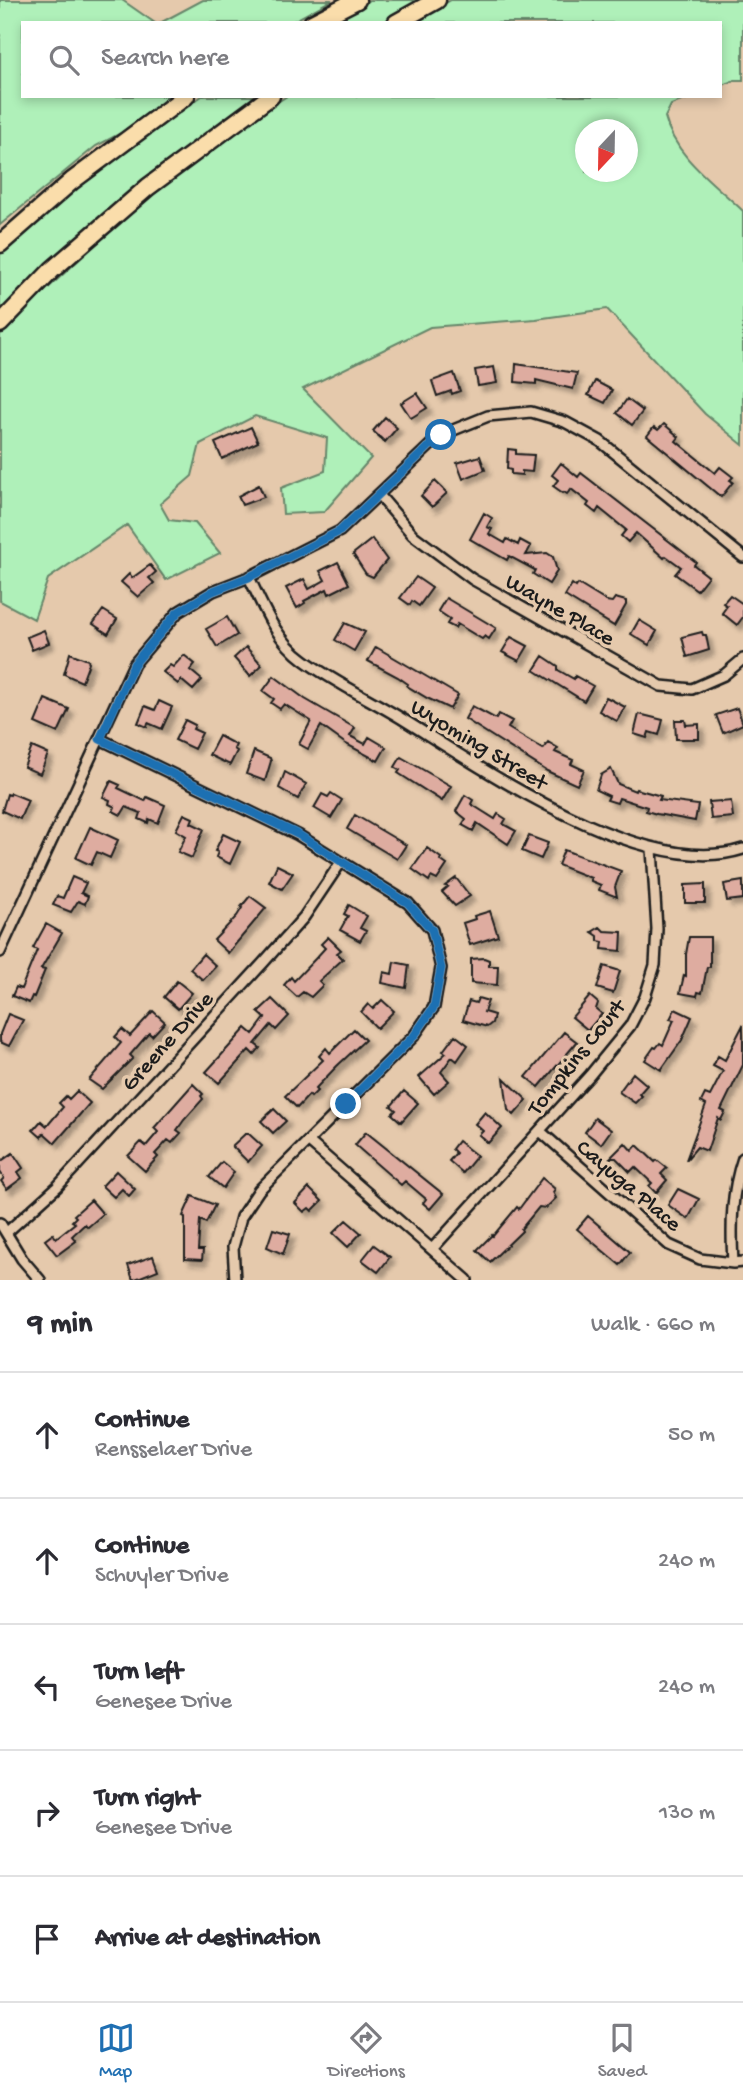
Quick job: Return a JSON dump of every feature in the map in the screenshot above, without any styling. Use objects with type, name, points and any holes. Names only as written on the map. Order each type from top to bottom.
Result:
[{"type":"highway","points":[[316,21],[357,0]]},
{"type":"highway","points":[[401,21],[438,0]]},
{"type":"highway","points":[[0,244],[72,181],[183,98]]},
{"type":"highway","points":[[0,324],[52,270],[148,187],[268,98]]},
{"type":"highway","points":[[0,230],[23,212],[48,202]]},
{"type":"street","points":[[0,952],[134,664],[178,612],[213,591],[249,577],[340,531],[441,435],[488,416],[531,412],[565,422],[600,441],[743,557]]},
{"type":"street","name":"Wayne Place","points":[[379,495],[413,535],[472,579],[661,686],[692,689],[724,675],[743,659]]},
{"type":"street","name":"Wyoming Street","points":[[249,577],[274,630],[303,660],[491,775],[555,810],[652,849],[728,853],[743,849]]},
{"type":"street","points":[[100,739],[299,835],[408,903],[432,930],[441,968],[434,1007],[414,1036],[259,1190],[241,1217],[233,1247],[231,1279]]},
{"type":"street","name":"Tompkins Court","points":[[433,1248],[540,1131],[630,1026],[645,997],[655,965],[657,929],[652,849]]},
{"type":"street","name":"Greene Drive","points":[[7,1232],[75,1168],[264,962],[304,917],[341,862]]},
{"type":"street","name":"Cayuga Place","points":[[540,1131],[669,1245],[700,1259],[738,1262]]},
{"type":"street","points":[[309,1142],[467,1280]]},
{"type":"street","points":[[738,1262],[731,1220],[736,1180],[743,1158]]},
{"type":"street","points":[[0,1223],[22,1259],[40,1280]]},
{"type":"green space","points":[[0,0],[122,0],[152,21],[21,21],[21,98],[169,98],[121,133],[96,146],[0,225]]},
{"type":"green space","points":[[203,0],[332,0],[294,21],[164,21]]},
{"type":"green space","points":[[369,0],[425,0],[389,21],[330,21]]},
{"type":"green space","points":[[451,0],[743,0],[743,80],[722,85],[722,21],[414,21]]},
{"type":"green space","points":[[199,98],[259,98],[177,155],[88,229],[0,313],[0,252],[150,133]]},
{"type":"green space","points":[[284,98],[689,98],[671,105],[665,117],[670,131],[686,157],[743,211],[743,445],[705,414],[607,309],[536,319],[430,327],[303,389],[371,458],[324,512],[283,514],[281,488],[325,471],[327,438],[255,416],[200,444],[192,476],[160,504],[169,520],[195,523],[220,553],[166,580],[127,525],[48,579],[34,619],[0,601],[0,333],[68,269],[173,178],[247,122]]},
{"type":"building","points":[[516,364],[577,373],[573,389],[536,380],[536,384],[515,382]]},
{"type":"building","points":[[494,367],[497,383],[478,386],[475,370]]},
{"type":"building","points":[[454,373],[460,391],[437,396],[432,381]]},
{"type":"building","points":[[595,381],[612,390],[605,403],[588,395]]},
{"type":"building","points":[[417,393],[427,408],[411,418],[401,403]]},
{"type":"building","points":[[627,399],[643,411],[632,425],[617,413]]},
{"type":"building","points":[[385,417],[397,428],[385,442],[373,431]]},
{"type":"building","points":[[664,424],[679,437],[676,441],[715,473],[720,467],[733,477],[730,480],[733,482],[721,497],[647,436],[654,427],[658,430]]},
{"type":"building","points":[[251,427],[258,442],[222,459],[215,443]]},
{"type":"building","points":[[508,449],[516,450],[516,454],[534,455],[532,472],[511,474],[511,470],[507,469]]},
{"type":"building","points":[[480,456],[485,470],[463,479],[457,463]]},
{"type":"building","points":[[561,463],[578,477],[581,473],[696,562],[694,565],[708,576],[697,590],[675,574],[681,567],[666,556],[664,558],[636,533],[628,542],[621,536],[626,530],[599,508],[596,513],[587,506],[589,503],[571,489],[567,494],[553,486],[558,480],[552,475]]},
{"type":"building","points":[[435,481],[447,493],[432,507],[421,496]]},
{"type":"building","points":[[259,485],[264,497],[242,505],[238,496]]},
{"type":"building","points":[[484,513],[492,518],[487,527],[492,529],[489,534],[505,543],[507,539],[518,545],[520,540],[531,546],[526,555],[547,553],[553,557],[557,571],[549,584],[533,574],[535,570],[509,556],[507,560],[470,539]]},
{"type":"building","points":[[372,539],[387,560],[373,577],[366,574],[353,554]]},
{"type":"building","points":[[338,562],[349,584],[329,594],[327,589],[304,601],[305,603],[297,608],[286,588],[304,579],[309,589],[325,580],[320,571]]},
{"type":"building","points":[[150,565],[156,572],[149,578],[154,583],[138,597],[121,582],[129,574],[132,578]]},
{"type":"building","points":[[416,577],[432,588],[419,606],[412,601],[410,605],[400,598]]},
{"type":"building","points":[[572,584],[576,587],[578,584],[606,601],[612,602],[615,598],[626,601],[614,626],[565,596]]},
{"type":"building","points":[[730,595],[743,604],[743,617],[737,625],[722,613],[727,606],[723,603]]},
{"type":"building","points":[[446,598],[496,628],[489,639],[485,636],[482,639],[457,624],[455,628],[447,624],[450,619],[438,611]]},
{"type":"building","points":[[103,610],[117,619],[108,634],[93,624]]},
{"type":"building","points":[[227,617],[237,635],[217,647],[206,629]]},
{"type":"building","points":[[639,620],[657,631],[649,645],[631,634]]},
{"type":"building","points":[[345,623],[365,632],[354,651],[335,640]]},
{"type":"building","points":[[44,630],[49,643],[32,650],[27,637]]},
{"type":"building","points":[[702,632],[706,635],[709,650],[687,657],[682,637]]},
{"type":"building","points":[[511,637],[528,646],[519,661],[502,652]]},
{"type":"building","points":[[246,647],[262,665],[250,676],[234,658]]},
{"type":"building","points":[[376,647],[458,695],[450,709],[427,698],[398,677],[368,661]]},
{"type":"building","points":[[70,653],[88,660],[82,682],[64,674]]},
{"type":"building","points":[[184,655],[195,664],[190,670],[202,680],[193,690],[181,680],[178,684],[163,672],[170,665],[173,667]]},
{"type":"building","points":[[543,656],[558,666],[558,670],[593,686],[584,701],[534,670]]},
{"type":"building","points":[[274,676],[305,699],[355,728],[350,736],[365,744],[369,737],[386,747],[378,761],[346,744],[321,726],[308,749],[299,744],[311,721],[284,704],[280,709],[271,703],[274,699],[263,691]]},
{"type":"building","points":[[606,697],[625,707],[617,721],[599,711]]},
{"type":"building","points":[[45,699],[69,709],[58,733],[35,723]]},
{"type":"building","points":[[159,701],[172,707],[162,729],[148,723],[147,727],[138,723],[145,706],[155,710]]},
{"type":"building","points":[[472,706],[496,719],[499,714],[512,721],[508,728],[543,749],[548,742],[558,748],[555,752],[573,760],[571,764],[584,770],[577,785],[547,771],[465,719]]},
{"type":"building","points":[[737,708],[743,724],[723,733],[716,715]]},
{"type":"building","points":[[639,714],[663,720],[659,735],[649,732],[647,738],[634,734]]},
{"type":"building","points":[[185,720],[195,725],[193,729],[202,733],[194,749],[175,740]]},
{"type":"building","points":[[675,720],[685,720],[686,725],[699,724],[699,739],[676,739]]},
{"type":"building","points":[[219,736],[236,745],[234,749],[237,751],[230,765],[209,755]]},
{"type":"building","points":[[32,747],[48,754],[40,774],[24,767]]},
{"type":"building","points":[[254,751],[270,758],[265,781],[246,774]]},
{"type":"building","points":[[401,757],[451,786],[442,801],[398,773],[400,770],[395,767]]},
{"type":"building","points":[[611,769],[618,784],[635,791],[636,789],[661,796],[659,800],[698,805],[695,821],[646,811],[647,807],[619,798],[617,803],[607,800],[609,796],[596,790],[601,775]]},
{"type":"building","points":[[285,772],[306,784],[298,799],[279,788]]},
{"type":"building","points":[[111,781],[120,785],[118,788],[145,801],[147,797],[165,805],[158,823],[139,819],[141,813],[126,807],[121,815],[113,811],[115,807],[109,804],[110,800],[103,797]]},
{"type":"building","points":[[331,793],[342,800],[331,818],[314,808],[322,794],[328,797]]},
{"type":"building","points":[[7,794],[28,800],[20,819],[2,811]]},
{"type":"building","points":[[465,795],[473,800],[471,804],[495,819],[498,814],[506,819],[503,824],[516,831],[508,844],[477,823],[473,831],[462,825],[466,819],[456,811]]},
{"type":"building","points":[[731,801],[733,817],[711,819],[709,802]]},
{"type":"building","points":[[184,814],[193,818],[191,823],[204,829],[192,858],[178,852],[186,836],[176,830]]},
{"type":"building","points":[[355,815],[406,845],[397,859],[347,829]]},
{"type":"building","points":[[90,827],[118,840],[110,858],[97,852],[91,865],[76,858]]},
{"type":"building","points":[[223,834],[240,842],[230,864],[216,857],[218,852],[215,851]]},
{"type":"building","points":[[529,836],[548,843],[541,859],[522,851]]},
{"type":"building","points":[[427,848],[447,865],[437,880],[431,877],[429,881],[412,869]]},
{"type":"building","points":[[564,850],[621,871],[615,887],[617,897],[599,890],[601,885],[591,881],[591,878],[558,865]]},
{"type":"building","points":[[277,865],[293,873],[282,889],[269,882]]},
{"type":"building","points":[[72,877],[86,883],[81,893],[88,896],[85,904],[78,901],[71,912],[53,905],[57,896],[63,898]]},
{"type":"building","points":[[456,878],[470,896],[455,906],[442,892],[448,887],[445,886]]},
{"type":"building","points":[[743,881],[743,899],[727,901],[724,884]]},
{"type":"building","points":[[705,884],[705,903],[685,903],[685,885]]},
{"type":"building","points":[[250,896],[266,908],[228,953],[214,940],[237,916]]},
{"type":"building","points":[[349,905],[367,916],[360,928],[366,931],[360,941],[340,930],[348,916],[344,914]]},
{"type":"building","points":[[490,911],[498,936],[470,945],[463,923]]},
{"type":"building","points":[[46,924],[62,933],[41,969],[45,970],[29,1003],[12,996],[16,987],[21,989],[37,950],[33,948]]},
{"type":"building","points":[[600,927],[604,931],[622,932],[621,951],[602,949],[603,942],[598,941],[598,936],[592,932]]},
{"type":"building","points":[[328,937],[341,950],[337,953],[343,959],[319,981],[323,985],[311,997],[303,992],[297,997],[284,985],[291,977],[294,981],[315,959],[325,948],[321,944]]},
{"type":"building","points":[[689,937],[710,937],[710,967],[707,967],[702,993],[698,992],[697,996],[680,993],[684,975],[686,976]]},
{"type":"building","points":[[203,954],[216,966],[203,980],[190,969]]},
{"type":"building","points":[[471,959],[489,960],[489,966],[498,966],[497,985],[471,983]]},
{"type":"building","points":[[394,962],[409,965],[406,988],[382,983],[384,972],[392,974]]},
{"type":"building","points":[[604,966],[620,971],[613,993],[597,988]]},
{"type":"building","points":[[177,981],[192,993],[178,1009],[164,997]]},
{"type":"building","points":[[590,996],[598,1003],[596,1009],[602,1014],[588,1030],[572,1017]]},
{"type":"building","points":[[478,998],[488,1001],[484,1012],[494,1015],[492,1023],[487,1027],[463,1020],[469,1001],[476,1003]]},
{"type":"building","points":[[272,999],[289,1016],[276,1030],[271,1025],[255,1044],[260,1048],[254,1055],[249,1050],[219,1083],[206,1072],[246,1028],[253,1034],[265,1018],[258,1012]]},
{"type":"building","points":[[382,1000],[394,1011],[377,1028],[361,1012],[368,1004],[373,1009]]},
{"type":"building","points":[[675,1009],[692,1017],[682,1040],[661,1070],[645,1060],[654,1047],[660,1043],[663,1045],[674,1020],[670,1019]]},
{"type":"building","points":[[153,1011],[165,1022],[152,1036],[149,1033],[130,1055],[133,1058],[102,1089],[89,1080],[121,1043],[115,1037],[122,1029],[130,1036]]},
{"type":"building","points":[[8,1014],[23,1020],[9,1046],[0,1042],[0,1034]]},
{"type":"building","points":[[743,1025],[743,1065],[721,1110],[725,1112],[721,1120],[718,1118],[707,1151],[697,1147],[686,1160],[706,1105],[701,1102],[705,1094],[710,1096],[723,1071],[713,1066],[718,1056],[725,1060]]},
{"type":"building","points":[[354,1029],[365,1040],[315,1089],[317,1091],[311,1097],[309,1095],[297,1108],[285,1096],[323,1060],[319,1056],[326,1048],[330,1053]]},
{"type":"building","points":[[564,1032],[577,1042],[539,1087],[526,1077]]},
{"type":"building","points":[[455,1035],[468,1045],[457,1061],[452,1057],[441,1072],[449,1081],[434,1094],[419,1077],[446,1053],[443,1051]]},
{"type":"building","points":[[633,1073],[647,1085],[635,1103],[619,1092]]},
{"type":"building","points":[[504,1078],[527,1100],[514,1115],[508,1110]]},
{"type":"building","points":[[193,1084],[203,1094],[203,1099],[177,1130],[181,1133],[172,1143],[168,1140],[145,1171],[128,1156],[141,1142],[146,1146],[158,1132],[154,1128]]},
{"type":"building","points":[[77,1091],[90,1103],[55,1143],[44,1133],[41,1137],[33,1130],[41,1121],[47,1126],[63,1107],[59,1103],[66,1096],[69,1099]]},
{"type":"building","points":[[404,1091],[418,1103],[401,1122],[392,1114],[396,1110],[391,1106]]},
{"type":"building","points":[[274,1109],[286,1121],[273,1133],[261,1121]]},
{"type":"building","points":[[485,1112],[502,1128],[488,1143],[479,1135],[483,1131],[475,1124]]},
{"type":"building","points":[[595,1118],[611,1130],[601,1144],[585,1132]]},
{"type":"building","points":[[366,1132],[443,1194],[430,1209],[423,1203],[426,1199],[405,1181],[401,1185],[355,1145]]},
{"type":"building","points":[[245,1134],[249,1134],[262,1146],[248,1162],[232,1146]]},
{"type":"building","points":[[458,1141],[477,1156],[463,1173],[449,1161],[456,1153],[452,1149]]},
{"type":"building","points":[[625,1143],[632,1151],[637,1145],[655,1162],[657,1160],[667,1168],[661,1174],[667,1180],[656,1193],[649,1186],[652,1183],[635,1167],[630,1172],[616,1158],[610,1158]]},
{"type":"building","points":[[13,1153],[23,1168],[18,1172],[22,1178],[7,1189],[1,1181],[4,1178],[0,1172],[0,1162]]},
{"type":"building","points":[[222,1162],[234,1172],[223,1188],[209,1177]]},
{"type":"building","points":[[116,1171],[135,1189],[129,1196],[122,1189],[114,1197],[102,1186]]},
{"type":"building","points":[[542,1178],[555,1189],[553,1192],[556,1198],[546,1208],[539,1207],[522,1231],[490,1262],[477,1250],[493,1236],[517,1207],[519,1209]]},
{"type":"building","points":[[309,1188],[322,1201],[312,1211],[309,1208],[304,1212],[295,1203]]},
{"type":"building","points":[[678,1189],[699,1199],[688,1219],[668,1205]]},
{"type":"building","points":[[192,1196],[215,1205],[206,1223],[200,1220],[198,1250],[203,1250],[202,1260],[185,1259],[183,1216]]},
{"type":"building","points":[[91,1200],[103,1214],[88,1227],[85,1224],[72,1236],[76,1241],[57,1255],[45,1240],[53,1234],[56,1238],[75,1223],[72,1221],[76,1217],[74,1215]]},
{"type":"building","points":[[588,1216],[630,1252],[620,1265],[577,1229]]},
{"type":"building","points":[[346,1220],[361,1233],[348,1247],[333,1233]]},
{"type":"building","points":[[273,1229],[290,1234],[283,1254],[267,1247]]},
{"type":"building","points":[[374,1245],[390,1257],[378,1272],[362,1260]]},
{"type":"building","points":[[153,1256],[158,1270],[133,1280],[128,1265]]},
{"type":"route","points":[[346,1104],[414,1036],[434,1007],[441,968],[432,930],[408,903],[299,835],[100,739],[134,664],[178,612],[213,591],[249,577],[340,531],[441,435]]}]
